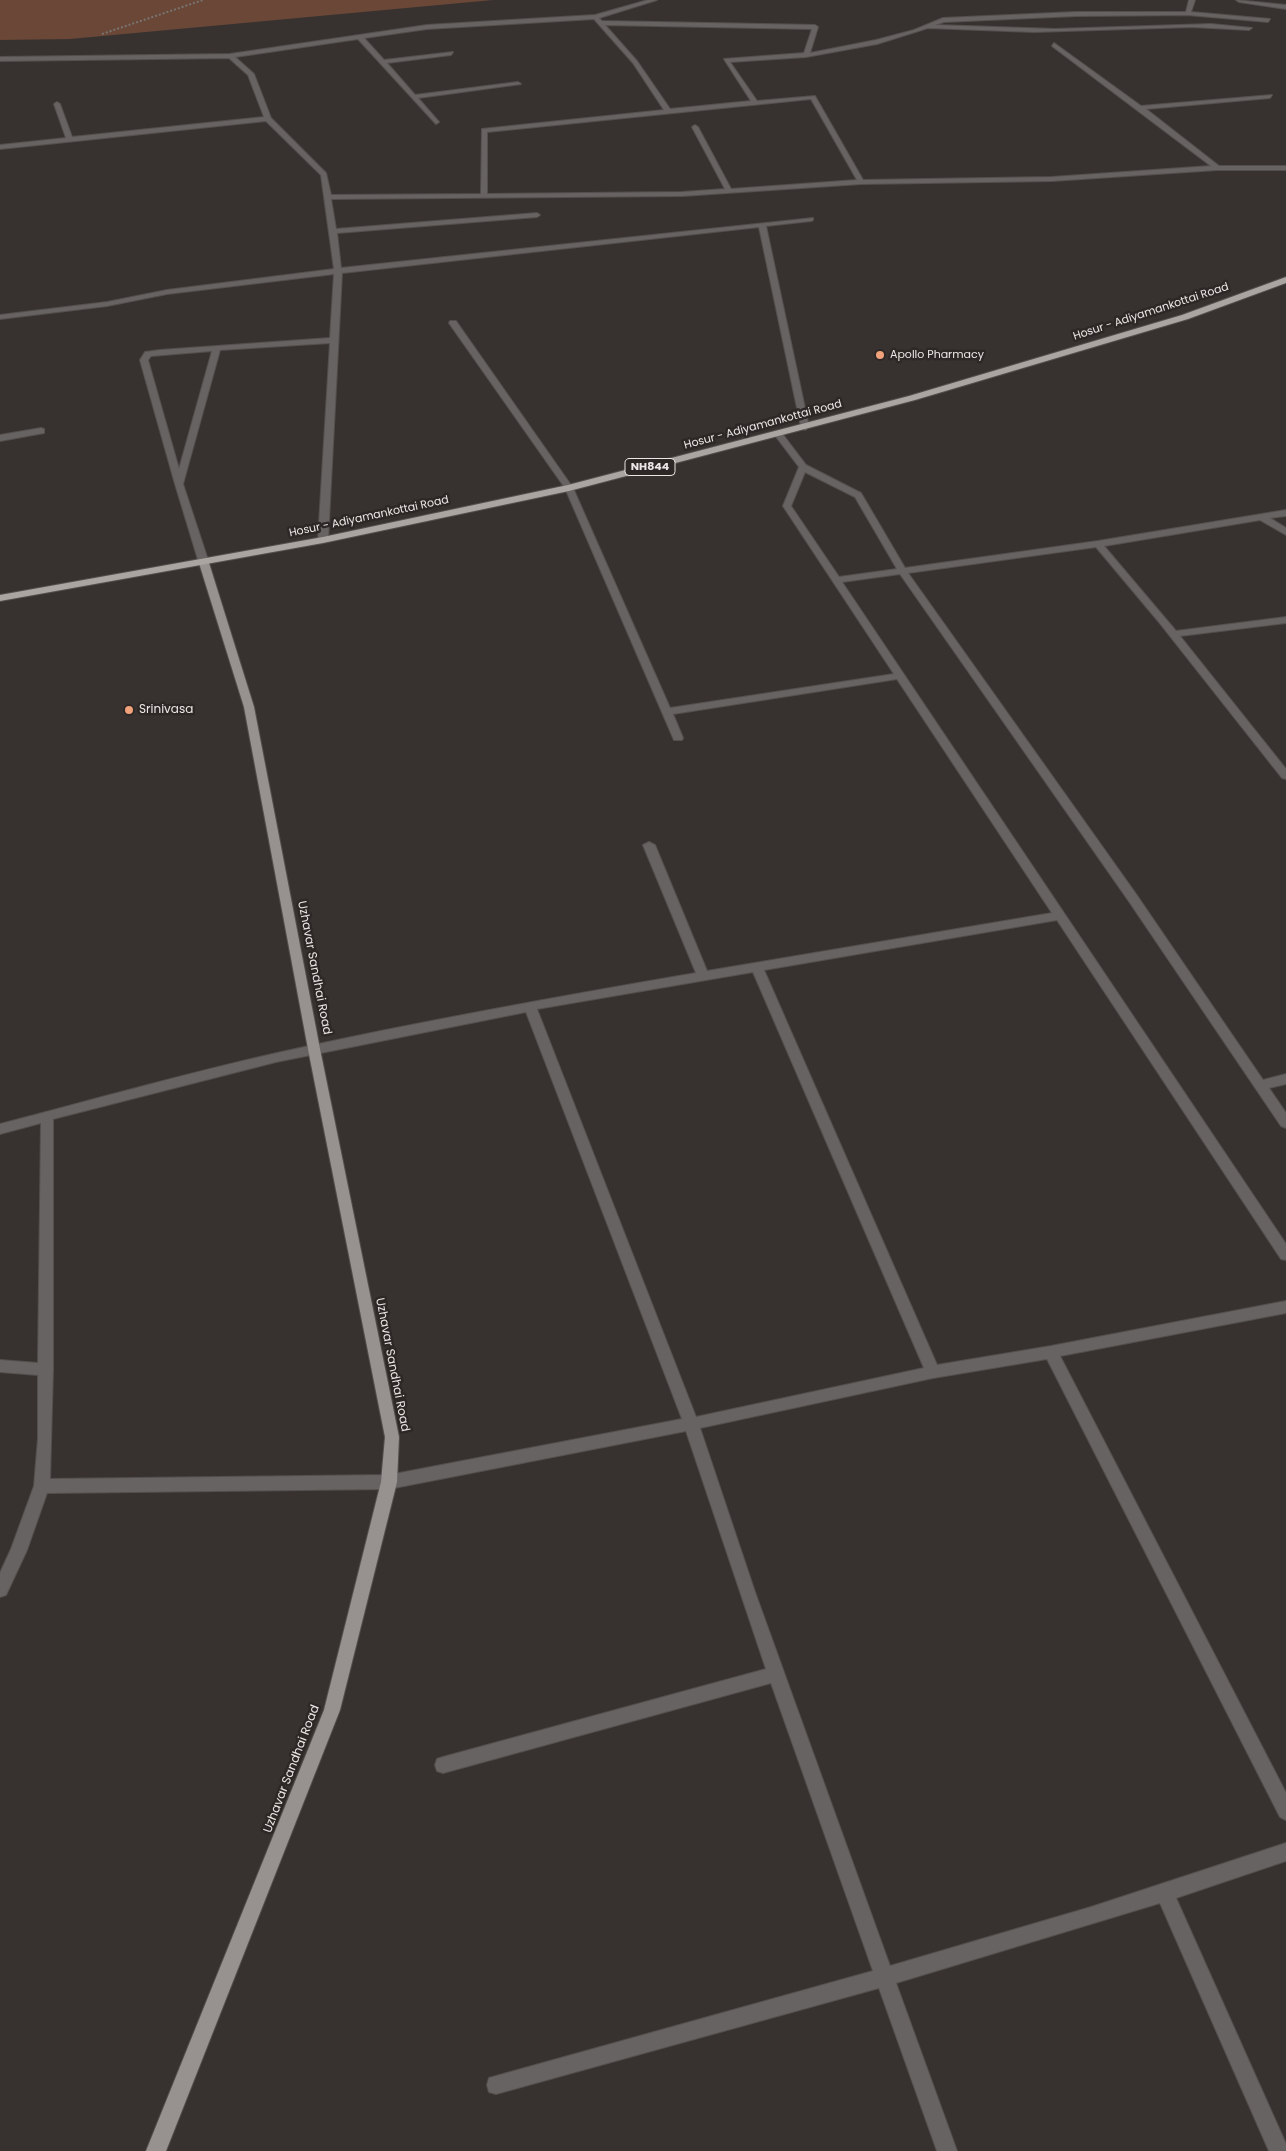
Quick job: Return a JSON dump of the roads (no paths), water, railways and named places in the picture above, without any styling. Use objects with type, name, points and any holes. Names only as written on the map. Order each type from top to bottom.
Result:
[{"type":"highway","name":"Hosur - Adiyamankottai Road","points":[[0,598],[204,563],[323,540],[569,488],[912,398],[1185,317],[1286,280]]},
{"type":"main road","name":"Uzhavar Sandhai Road","points":[[156,2151],[332,1710],[389,1482],[392,1437],[314,1050],[249,707],[204,563]]},
{"type":"street","points":[[0,59],[230,56],[427,27],[596,17],[632,3],[654,0]]},
{"type":"street","points":[[1188,12],[1192,0]]},
{"type":"street","points":[[1239,0],[1286,7]]},
{"type":"street","points":[[755,103],[726,60],[806,55],[877,42],[943,20],[1102,14],[1183,14],[1188,12],[1268,20]]},
{"type":"street","points":[[596,17],[635,62],[669,112]]},
{"type":"street","points":[[996,17],[1005,31]]},
{"type":"street","points":[[600,23],[815,27],[806,55]]},
{"type":"street","points":[[925,27],[1005,31],[1097,30],[1216,24],[1249,28]]},
{"type":"street","points":[[360,37],[436,122]]},
{"type":"street","points":[[1054,45],[1140,108],[1217,168]]},
{"type":"street","points":[[384,62],[451,53]]},
{"type":"street","points":[[230,56],[251,74],[268,119],[324,174],[338,271],[323,540]]},
{"type":"street","points":[[414,97],[518,84]]},
{"type":"street","points":[[1140,108],[1270,96]]},
{"type":"street","points":[[484,196],[484,130],[812,97],[861,182]]},
{"type":"street","points":[[57,104],[70,140]]},
{"type":"street","points":[[0,147],[268,119]]},
{"type":"street","points":[[695,127],[729,190]]},
{"type":"street","points":[[328,197],[682,194],[861,182],[1052,179],[1133,172],[1217,168],[1286,168]]},
{"type":"street","points":[[333,231],[537,216]]},
{"type":"street","points":[[0,317],[107,304],[167,292],[338,271],[811,219]]},
{"type":"street","points":[[762,224],[805,427]]},
{"type":"street","points":[[453,323],[569,488],[678,738]]},
{"type":"street","points":[[204,563],[179,484],[144,360],[148,354],[160,352],[333,340]]},
{"type":"street","points":[[179,484],[216,349]]},
{"type":"street","points":[[0,438],[41,431]]},
{"type":"street","points":[[778,434],[803,467],[858,495],[903,572],[1132,897],[1286,1123]]},
{"type":"street","points":[[803,467],[787,506],[898,676],[1286,1255]]},
{"type":"street","points":[[837,580],[1098,544],[1286,513]]},
{"type":"street","points":[[1261,517],[1286,532]]},
{"type":"street","points":[[1098,544],[1174,634],[1286,776]]},
{"type":"street","points":[[1174,634],[1286,620]]},
{"type":"street","points":[[667,712],[898,676]]},
{"type":"street","points":[[649,845],[703,977]]},
{"type":"street","points":[[0,1129],[314,1050],[530,1006],[1058,916]]},
{"type":"street","points":[[757,968],[933,1372]]},
{"type":"street","points":[[530,1006],[691,1424],[777,1674],[947,2151]]},
{"type":"street","points":[[1260,1085],[1286,1079]]},
{"type":"street","points":[[0,1590],[19,1550],[42,1486],[46,1370],[47,1116]]},
{"type":"street","points":[[42,1486],[389,1482],[691,1424],[933,1372],[1051,1352],[1286,1306]]},
{"type":"street","points":[[1051,1352],[1286,1811]]},
{"type":"street","points":[[0,1366],[46,1370]]},
{"type":"street","points":[[443,1765],[777,1674]]},
{"type":"street","points":[[496,2084],[885,1977],[1165,1894],[1286,1852]]},
{"type":"street","points":[[1165,1894],[1279,2151]]},
{"type":"place","name":"Apollo Pharmacy","points":[[880,355]]},
{"type":"place","name":"Srinivasa","points":[[129,710]]}]
